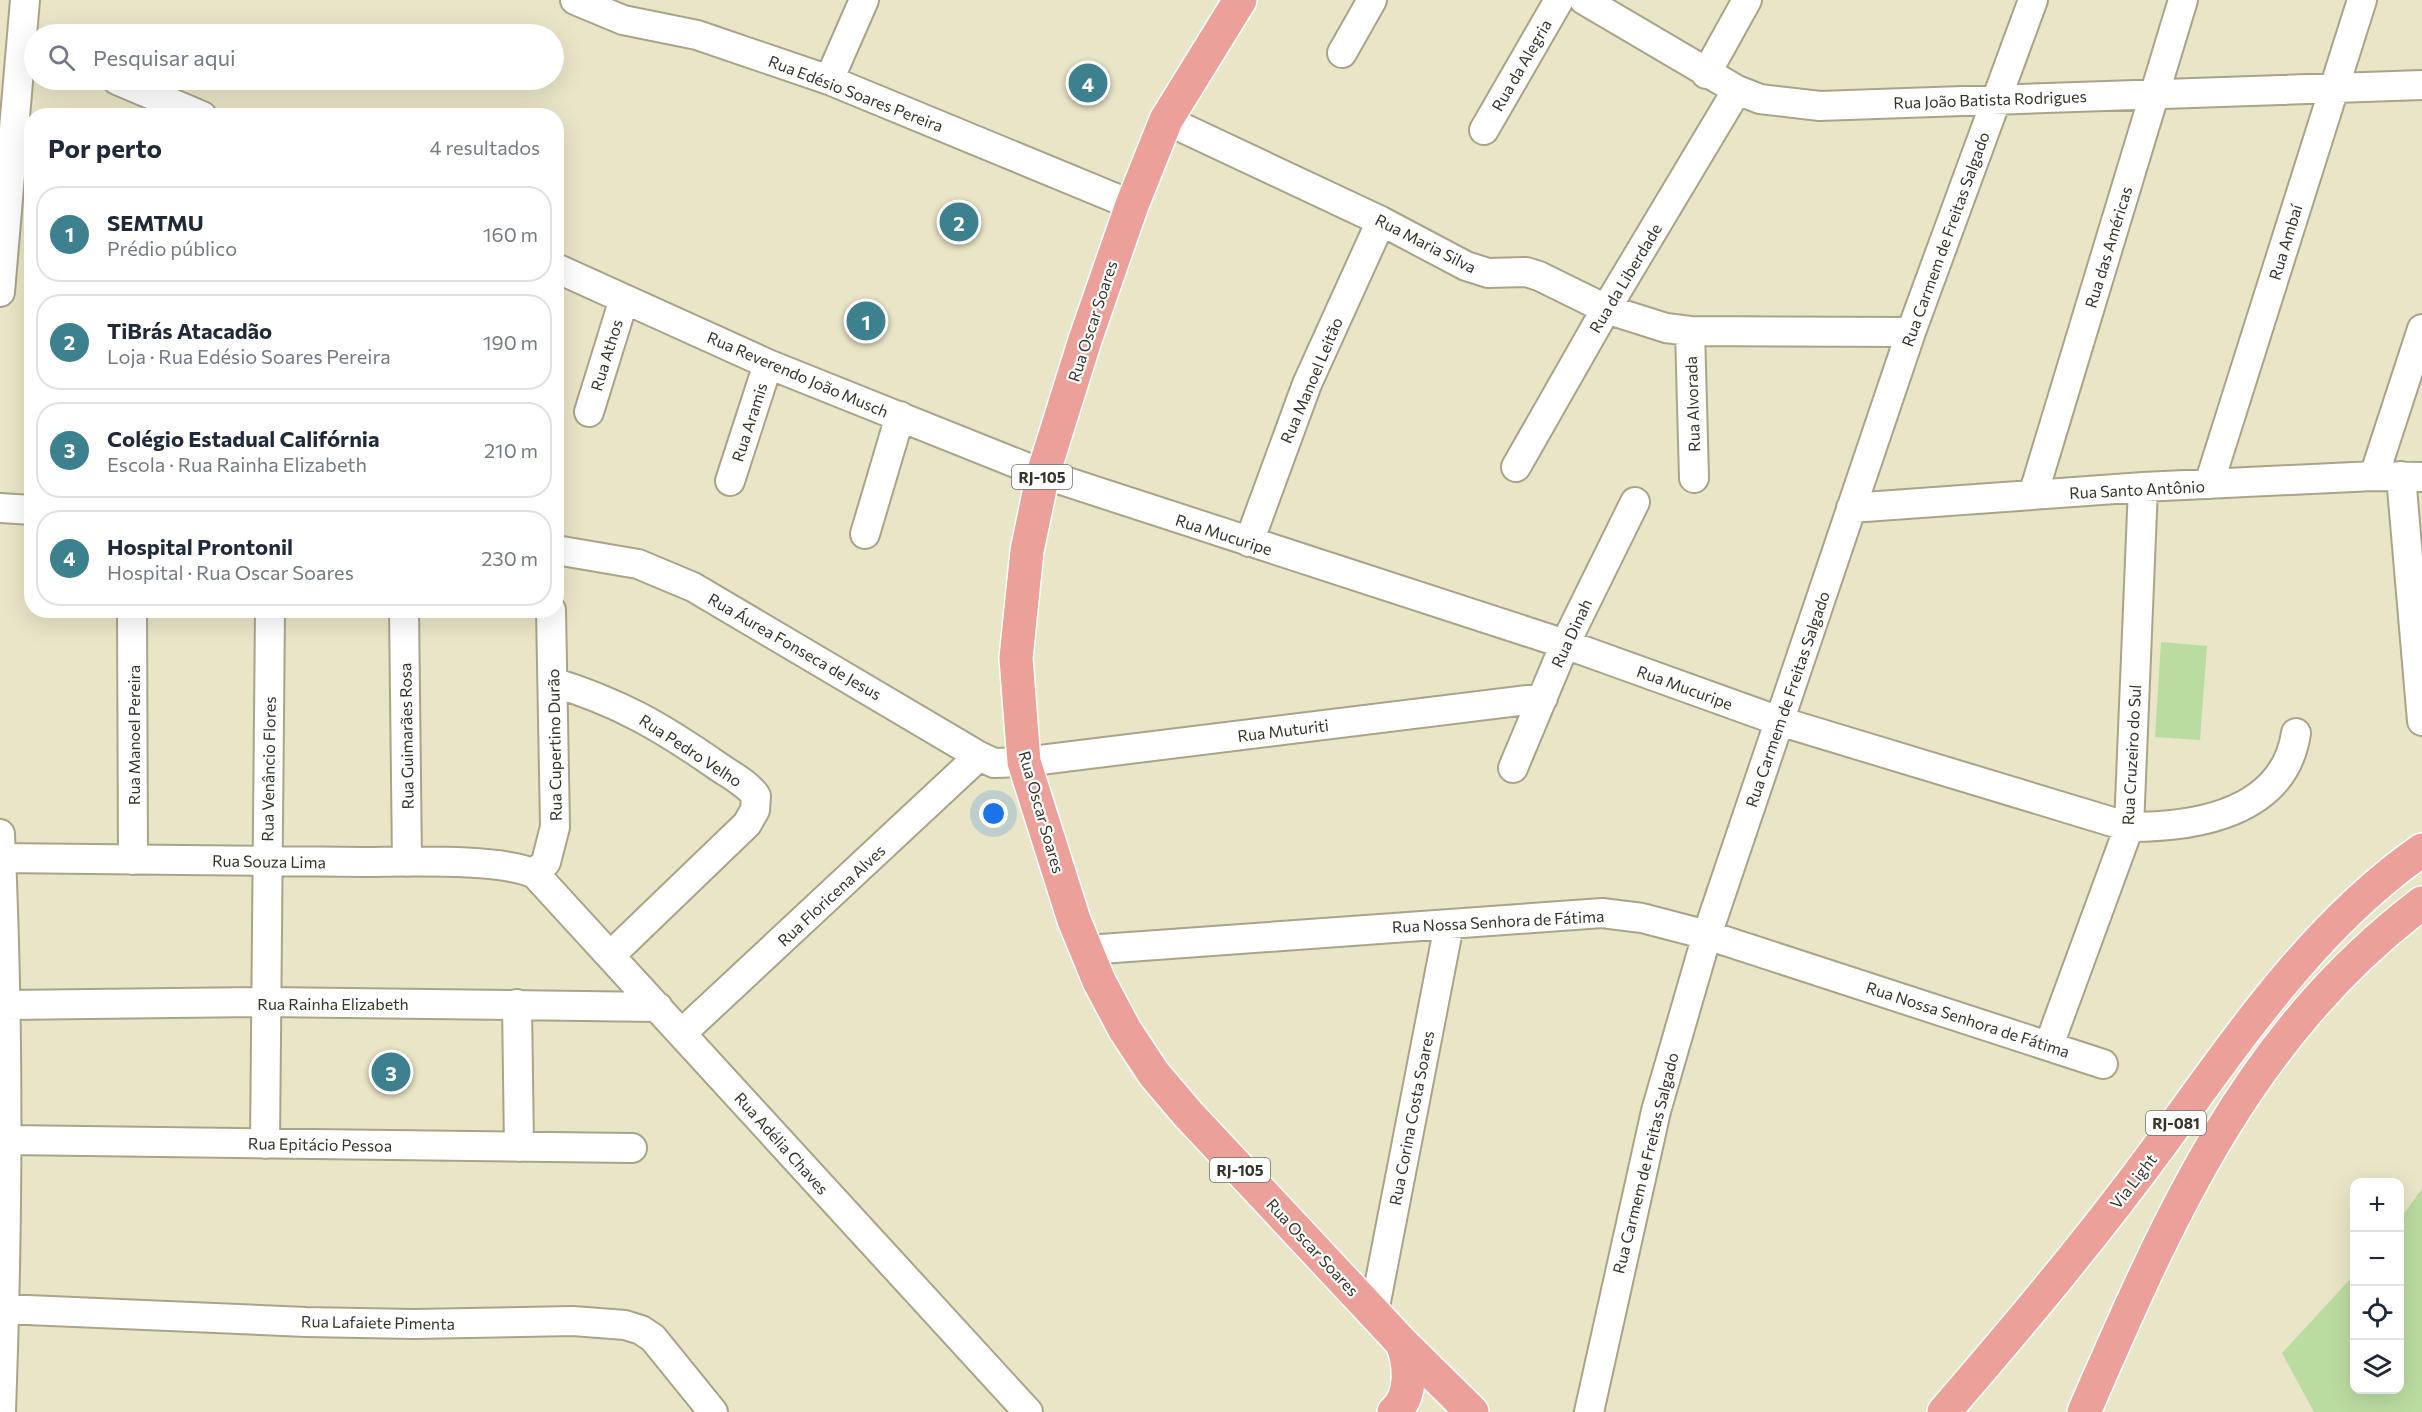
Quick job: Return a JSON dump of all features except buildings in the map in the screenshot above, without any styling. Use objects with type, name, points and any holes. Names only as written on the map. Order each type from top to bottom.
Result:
[{"type":"main road","name":"Rua Oscar Soares","points":[[1240,0],[1166,120],[1132,205],[1085,340],[1043,474],[1028,551],[1016,658],[1024,762],[1074,920],[1125,1030],[1154,1074],[1188,1114],[1402,1343],[1467,1408]]},
{"type":"main road","name":"Via Light","points":[[1944,1412],[2051,1287],[2249,1024],[2314,944],[2353,904],[2422,850]]},
{"type":"main road","name":"RJ-081","points":[[2084,1412],[2164,1234],[2200,1163],[2246,1089],[2282,1041],[2352,962],[2389,927],[2422,903]]},
{"type":"main road","name":"RJ-105","points":[[1402,1343],[1408,1372],[1397,1409],[1437,1401],[1467,1408]]},
{"type":"street","points":[[25,0],[27,24]]},
{"type":"street","name":"Rua Edésio Soares Pereira","points":[[575,0],[627,10],[829,81],[1132,205]]},
{"type":"street","points":[[829,81],[864,0]]},
{"type":"street","points":[[1342,53],[1372,0]]},
{"type":"street","name":"Rua da Alegria","points":[[1484,130],[1559,0]]},
{"type":"street","name":"Rua João Batista Rodrigues","points":[[1584,0],[1706,74],[1737,90],[1760,99],[1820,106],[1996,98],[2422,85]]},
{"type":"street","points":[[1706,74],[1747,0]]},
{"type":"street","name":"Rua Carmem de Freitas Salgado","points":[[1588,1412],[1659,1100],[1707,935],[1911,332],[2033,0]]},
{"type":"street","name":"Rua das Américas","points":[[2033,495],[2183,0]]},
{"type":"street","name":"Rua Ambaí","points":[[2209,484],[2362,0]]},
{"type":"street","points":[[0,292],[24,80]]},
{"type":"street","points":[[141,90],[183,108]]},
{"type":"street","name":"Rua da Liberdade","points":[[1516,467],[1606,309],[1737,90]]},
{"type":"street","name":"Rua Maria Silva","points":[[1166,120],[1381,220],[1477,270],[1539,276],[1606,309],[1666,328],[1690,331],[1911,332]]},
{"type":"street","name":"Rua Manoel Leitão","points":[[1249,542],[1307,384],[1381,220]]},
{"type":"street","name":"Rua Reverendo João Musch","points":[[564,272],[768,364],[1043,474]]},
{"type":"street","name":"Rua Athos","points":[[589,412],[624,299]]},
{"type":"street","points":[[2422,329],[2399,477],[2422,721]]},
{"type":"street","name":"Rua Alvorada","points":[[1690,331],[1694,478]]},
{"type":"street","name":"Rua Aramis","points":[[730,481],[768,364]]},
{"type":"street","points":[[865,534],[900,416]]},
{"type":"street","name":"Rua Mucuripe","points":[[1043,474],[1565,644],[1779,721],[2129,827],[2206,822],[2250,802],[2281,772],[2290,756],[2296,733]]},
{"type":"street","name":"Rua Santo Antônio","points":[[1851,508],[2143,487],[2399,477]]},
{"type":"street","name":"Rua Cruzeiro do Sul","points":[[2049,1045],[2129,827],[2143,487]]},
{"type":"street","name":"Rua Dinah","points":[[1513,768],[1565,644],[1635,502]]},
{"type":"street","points":[[0,508],[24,510]]},
{"type":"street","name":"Rua Áurea Fonseca de Jesus","points":[[564,551],[638,564],[693,587],[979,756],[994,763],[1024,762]]},
{"type":"street","name":"Rua Manoel Pereira","points":[[132,618],[133,860]]},
{"type":"street","name":"Rua Venâncio Flores","points":[[265,1144],[270,618]]},
{"type":"street","name":"Rua Guimarães Rosa","points":[[404,618],[407,862]]},
{"type":"street","name":"Rua Cupertino Durão","points":[[535,874],[546,862],[555,827],[551,618]]},
{"type":"street","name":"Rua Pedro Velho","points":[[553,682],[609,700],[633,712],[678,739],[742,783],[756,796],[755,810],[747,824],[610,955]]},
{"type":"street","name":"Rua Muturiti","points":[[1024,762],[1543,698]]},
{"type":"street","name":"Rua Floricena Alves","points":[[682,1033],[979,756]]},
{"type":"street","points":[[1,846],[7,1005],[8,1140],[1,1412]]},
{"type":"street","name":"Rua Souza Lima","points":[[1,846],[133,860],[407,862],[503,866],[523,868],[535,874]]},
{"type":"street","name":"Rua Adélia Chaves","points":[[535,874],[1028,1412]]},
{"type":"street","name":"Rua Nossa Senhora de Fátima","points":[[1087,950],[1602,913],[1642,918],[1707,935],[2103,1064]]},
{"type":"street","name":"Rua Corina Costa Soares","points":[[1374,1312],[1449,925]]},
{"type":"street","name":"Rua Rainha Elizabeth","points":[[7,1005],[266,1002],[658,1007]]},
{"type":"street","points":[[518,1004],[519,1147]]},
{"type":"street","name":"Rua Epitácio Pessoa","points":[[8,1140],[632,1148]]},
{"type":"street","name":"Rua Lafaiete Pimenta","points":[[4,1309],[306,1322],[414,1324],[573,1322],[625,1325],[641,1330],[653,1338],[713,1412]]},
{"type":"green space","points":[[2161,642],[2207,646],[2200,740],[2155,737]]},
{"type":"green space","points":[[2422,1189],[2422,1412],[2314,1412],[2282,1353],[2350,1279],[2350,1394],[2404,1394],[2404,1214]]},
{"type":"place","name":"Hospital Prontonil","points":[[1088,83]]},
{"type":"place","name":"TiBrás Atacadão","points":[[959,222]]},
{"type":"place","name":"SEMTMU","points":[[866,321]]},
{"type":"place","name":"Colégio Estadual Califórnia","points":[[391,1072]]}]
